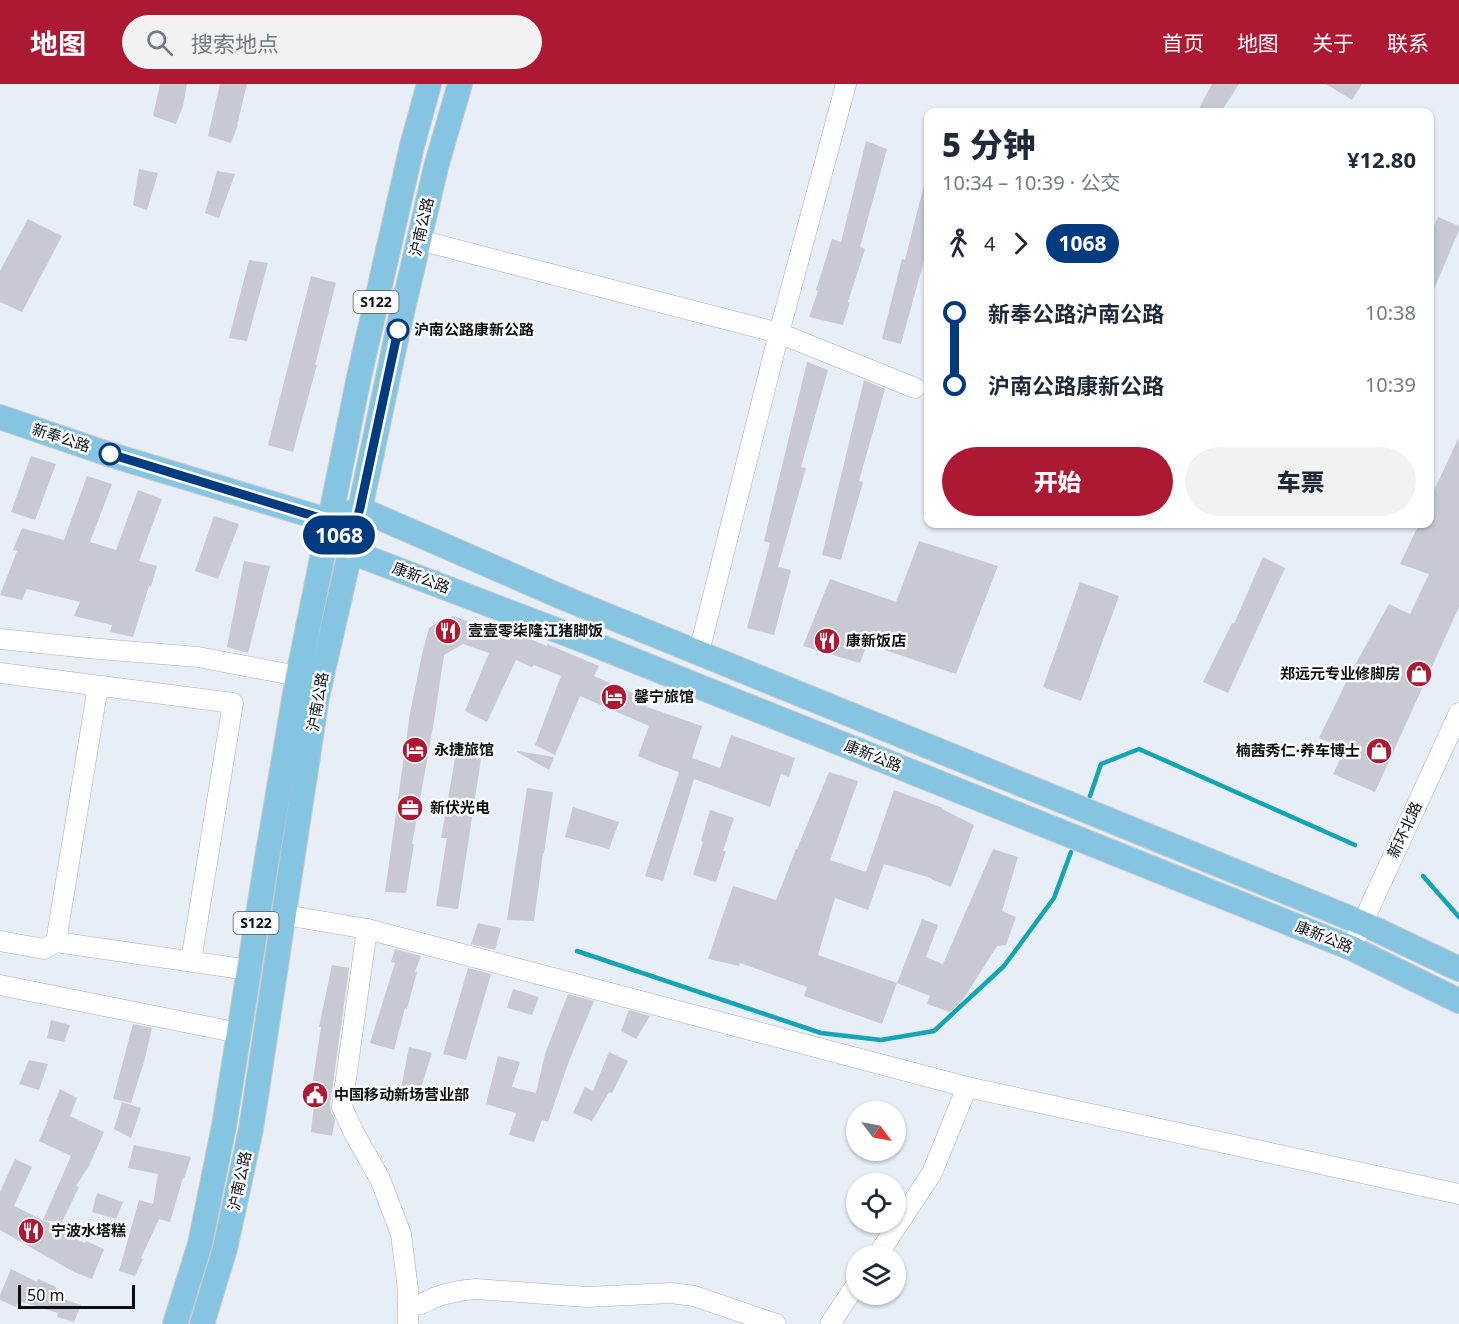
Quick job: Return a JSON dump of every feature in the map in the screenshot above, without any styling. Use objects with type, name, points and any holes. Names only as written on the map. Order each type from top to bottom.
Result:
[{"type":"main road","name":"沪南公路","points":[[175,1324],[200,1244],[224,1126],[298,676],[359,377],[412,146],[429,84]]},
{"type":"main road","name":"沪南公路","points":[[202,1324],[225,1248],[251,1129],[317,697],[436,167],[460,84]]},
{"type":"main road","name":"新奉公路","points":[[0,417],[108,453],[330,521]]},
{"type":"main road","points":[[349,551],[330,521],[360,508]]},
{"type":"main road","name":"康新公路","points":[[360,508],[564,598],[1362,923],[1459,969]]},
{"type":"main road","name":"康新公路","points":[[349,551],[593,644],[1351,948],[1459,1001]]},
{"type":"street","points":[[699,652],[779,333],[846,84]]},
{"type":"street","points":[[419,240],[779,333],[915,388]]},
{"type":"street","points":[[0,660],[2,639],[198,657],[298,676]]},
{"type":"street","points":[[0,673],[232,704],[191,961]]},
{"type":"street","points":[[56,942],[98,686]]},
{"type":"street","name":"新环北路","points":[[1351,948],[1459,713]]},
{"type":"street","points":[[285,915],[367,929],[968,1086],[1459,1194]]},
{"type":"street","points":[[367,929],[342,1107],[380,1179],[400,1234],[408,1290],[408,1314]]},
{"type":"street","points":[[0,941],[44,949],[56,942],[249,970]]},
{"type":"street","points":[[0,985],[239,1033]]},
{"type":"street","points":[[884,1245],[932,1173],[968,1086]]},
{"type":"street","points":[[408,1314],[418,1306],[460,1290],[476,1289],[587,1297],[672,1293],[703,1298],[776,1324]]},
{"type":"street","points":[[831,1324],[846,1301]]},
{"type":"building","points":[[160,84],[187,84],[183,106],[176,124],[153,116]]},
{"type":"building","points":[[220,84],[247,84],[238,125],[231,143],[208,136]]},
{"type":"building","points":[[1212,84],[1239,84],[1224,108],[1199,108]]},
{"type":"building","points":[[1326,84],[1362,84],[1352,100]]},
{"type":"building","points":[[866,141],[887,149],[860,247],[865,249],[843,325],[809,317],[832,239],[841,242]]},
{"type":"building","points":[[139,169],[158,173],[147,210],[133,205]]},
{"type":"building","points":[[217,171],[235,174],[219,218],[205,213]]},
{"type":"building","points":[[924,185],[924,261],[901,344],[882,339],[902,259],[905,260]]},
{"type":"building","points":[[1438,217],[1459,226],[1434,289],[1434,226]]},
{"type":"building","points":[[28,219],[62,236],[22,312],[0,302],[0,271]]},
{"type":"building","points":[[249,260],[268,263],[247,341],[229,338]]},
{"type":"building","points":[[311,276],[336,283],[315,365],[317,365],[293,452],[268,445]]},
{"type":"building","points":[[807,362],[828,370],[801,467],[806,468],[778,567],[791,570],[774,635],[747,628],[770,543],[764,541]]},
{"type":"building","points":[[864,380],[885,389],[859,481],[863,482],[841,560],[822,555]]},
{"type":"building","points":[[1459,437],[1459,607],[1375,792],[1333,774],[1345,749],[1319,738],[1351,672],[1389,604],[1410,614],[1429,574],[1400,564],[1417,528],[1434,528],[1434,490]]},
{"type":"building","points":[[31,456],[56,464],[35,520],[11,512]]},
{"type":"building","points":[[87,476],[112,484],[90,542],[116,550],[138,490],[162,499],[139,561],[157,566],[133,637],[110,632],[112,625],[74,616],[80,602],[27,589],[22,600],[0,595],[17,551],[13,550],[22,528],[64,540]]},
{"type":"building","points":[[214,516],[239,524],[218,579],[195,571]]},
{"type":"building","points":[[919,541],[998,566],[956,674],[867,644],[860,663],[803,646],[830,579],[896,602]]},
{"type":"building","points":[[1263,557],[1285,568],[1228,693],[1203,682],[1232,623],[1234,624]]},
{"type":"building","points":[[244,561],[270,566],[248,653],[227,647]]},
{"type":"building","points":[[1080,582],[1119,596],[1081,701],[1043,687]]},
{"type":"building","points":[[454,616],[489,630],[492,623],[599,666],[594,676],[650,701],[647,707],[702,726],[692,758],[720,768],[731,735],[795,758],[789,777],[781,774],[770,807],[694,779],[663,881],[645,876],[679,772],[638,756],[649,726],[580,696],[555,755],[535,745],[561,676],[516,660],[487,722],[465,711],[489,653],[463,644],[444,655],[412,844],[414,844],[406,893],[385,892],[410,713],[423,650],[429,628],[442,619]]},
{"type":"building","points":[[458,742],[483,746],[458,909],[436,906],[447,838],[441,838]]},
{"type":"building","points":[[517,751],[554,757],[549,770]]},
{"type":"building","points":[[829,772],[858,781],[830,860],[866,872],[894,790],[943,808],[974,825],[951,887],[931,878],[884,864],[868,910],[835,898],[818,955],[897,983],[882,1024],[804,996],[807,987],[740,963],[739,966],[708,959],[733,886],[776,900]]},
{"type":"building","points":[[527,788],[553,792],[534,921],[507,920]]},
{"type":"building","points":[[573,807],[619,822],[609,849],[565,837]]},
{"type":"building","points":[[710,810],[734,818],[716,882],[693,875]]},
{"type":"building","points":[[993,849],[1018,857],[1002,911],[1016,917],[1006,945],[997,946],[964,998],[950,1012],[927,1004],[930,996],[897,983],[922,919],[938,925],[926,957],[943,964]]},
{"type":"building","points":[[478,923],[501,928],[495,950],[471,944]]},
{"type":"building","points":[[395,949],[421,956],[394,1050],[370,1043],[395,963],[391,962]]},
{"type":"building","points":[[332,965],[349,968],[330,1105],[335,1120],[332,1136],[311,1132],[316,1086],[312,1086],[321,1027],[319,1027]]},
{"type":"building","points":[[468,968],[491,974],[466,1060],[443,1054]]},
{"type":"building","points":[[513,989],[539,997],[532,1015],[507,1008]]},
{"type":"building","points":[[568,994],[594,1001],[569,1061],[548,1122],[542,1120],[534,1142],[509,1135],[516,1113],[486,1104],[498,1056],[520,1062],[512,1087],[536,1093],[545,1054]]},
{"type":"building","points":[[629,1010],[650,1016],[636,1039],[621,1031]]},
{"type":"building","points":[[51,1020],[70,1025],[64,1042],[47,1038]]},
{"type":"building","points":[[133,1024],[152,1028],[131,1103],[113,1099]]},
{"type":"building","points":[[409,1047],[432,1053],[418,1097],[400,1094]]},
{"type":"building","points":[[609,1052],[628,1061],[612,1093],[609,1092],[592,1121],[573,1113],[585,1087],[593,1091]]},
{"type":"building","points":[[29,1060],[48,1064],[39,1090],[19,1084]]},
{"type":"building","points":[[60,1089],[77,1098],[70,1116],[104,1132],[89,1166],[76,1186],[79,1187],[62,1222],[43,1220],[71,1156],[39,1141]]},
{"type":"building","points":[[122,1102],[141,1108],[131,1138],[114,1129]]},
{"type":"building","points":[[134,1145],[191,1157],[170,1222],[159,1219],[135,1276],[119,1271],[139,1200],[153,1204],[158,1174],[128,1168]]},
{"type":"building","points":[[15,1159],[32,1167],[14,1206],[59,1228],[58,1231],[104,1249],[92,1279],[74,1272],[0,1230],[0,1192]]},
{"type":"building","points":[[97,1193],[123,1202],[116,1219],[92,1212]]},
{"type":"building","points":[[11,1269],[37,1282],[38,1279],[56,1287],[52,1295],[81,1305],[74,1322],[57,1317],[58,1313],[19,1301],[16,1307],[0,1300]]},
{"type":"waterway","points":[[1090,796],[1101,764],[1139,749],[1355,845]]},
{"type":"waterway","points":[[577,951],[821,1033],[881,1040],[934,1031],[1004,966],[1054,898],[1071,852]]},
{"type":"waterway","points":[[1423,876],[1459,917]]},
{"type":"bus line","name":"1068","points":[[110,454],[330,521],[349,551],[398,330]]},
{"type":"place","name":"沪南公路康新公路","points":[[398,330]]},
{"type":"place","name":"壹壹零柒隆江猪脚饭","points":[[448,631]]},
{"type":"place","name":"康新饭店","points":[[827,641]]},
{"type":"place","name":"郑远元专业修脚房","points":[[1419,674]]},
{"type":"place","name":"馨宁旅馆","points":[[614,697]]},
{"type":"place","name":"永捷旅馆","points":[[415,750]]},
{"type":"place","name":"楠茜秀仁·养车博士","points":[[1379,751]]},
{"type":"place","name":"新伏光电","points":[[410,808]]},
{"type":"place","name":"中国移动新场营业部","points":[[315,1095]]},
{"type":"place","name":"宁波水塔糕","points":[[31,1231]]}]
